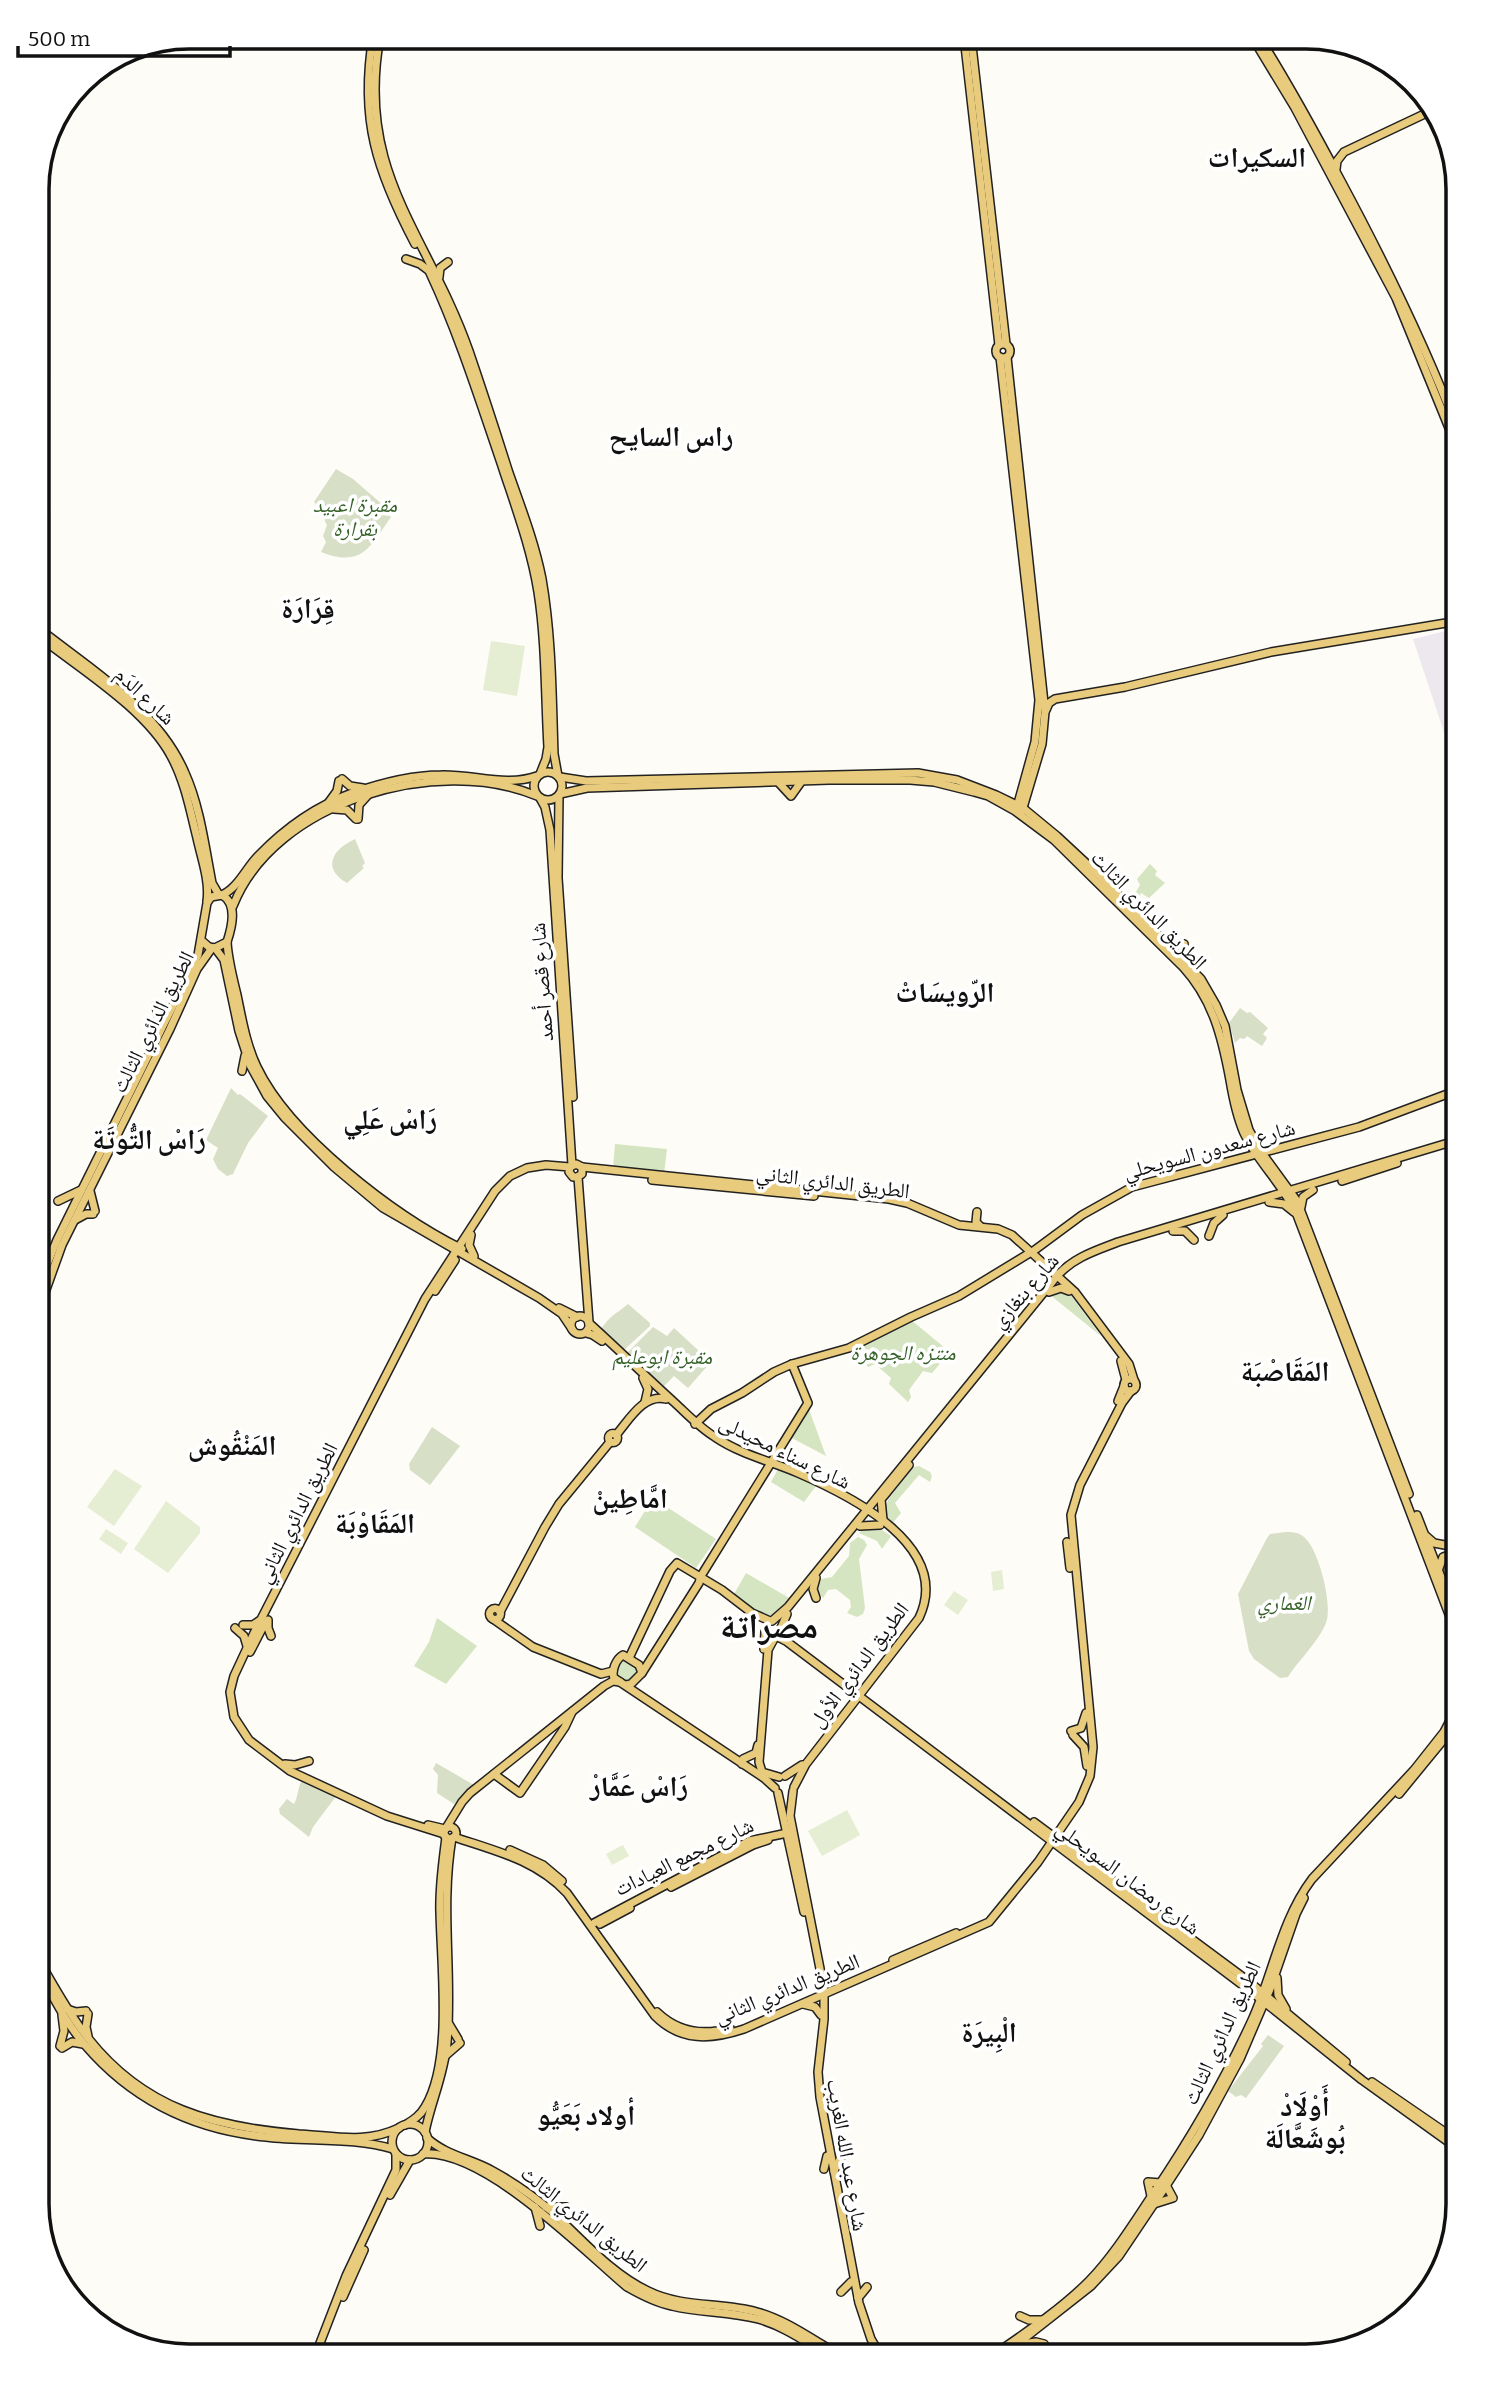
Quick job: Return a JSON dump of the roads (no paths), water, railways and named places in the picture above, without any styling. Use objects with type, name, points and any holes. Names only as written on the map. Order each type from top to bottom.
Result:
[{"type":"main road","points":[[372,49],[368,91],[372,138],[388,192],[460,340],[535,573],[541,614],[548,747],[546,759],[534,784],[538,797]]},
{"type":"main road","points":[[328,807],[340,780],[354,787],[371,790],[444,780],[509,786],[550,801],[559,795],[562,789],[554,754],[547,613],[538,563],[465,338],[401,206],[384,161],[376,122],[374,89],[379,49]]},
{"type":"main road","points":[[969,49],[1002,344],[996,352],[1004,357]]},
{"type":"main road","points":[[1258,49],[1295,108],[1399,297],[1446,419]]},
{"type":"main road","points":[[1267,49],[1289,84],[1337,174],[1399,297],[1446,404]]},
{"type":"main road","points":[[1337,174],[1337,160],[1344,152],[1424,114]]},
{"type":"main road","points":[[1321,144],[1332,152],[1344,152]]},
{"type":"main road","points":[[412,239],[414,251],[412,257],[406,259],[428,270]]},
{"type":"main road","points":[[439,282],[440,268],[448,261]]},
{"type":"main road","points":[[1002,344],[1010,349],[1004,357],[1039,700],[1037,731],[1027,784],[1030,803],[1038,820]]},
{"type":"main road","points":[[1019,810],[1042,744],[1045,712],[1027,566]]},
{"type":"main road","points":[[1045,712],[1049,703],[1055,699],[1125,687],[1271,652],[1446,623]]},
{"type":"main road","name":"شارع الدَم","points":[[49,637],[137,707],[169,744],[187,778],[212,883],[220,895]]},
{"type":"main road","name":"شارع الدَم","points":[[49,645],[140,717],[169,752],[189,805],[207,886],[202,941]]},
{"type":"main road","points":[[1044,690],[1055,699]]},
{"type":"main road","points":[[207,903],[211,897],[231,890],[274,840],[314,814],[371,790],[402,779],[431,775],[513,781],[547,771],[559,776]]},
{"type":"main road","name":"الطريق الدائري الثالث","points":[[559,776],[586,781],[918,773],[957,780],[1001,797],[1073,858],[1195,981],[1215,1016],[1239,1120],[1273,1175],[1291,1194]]},
{"type":"main road","points":[[779,783],[791,796],[801,782]]},
{"type":"main road","name":"الطريق الدائري الثالث","points":[[559,795],[587,788],[801,782],[934,782],[988,796],[1038,820],[1100,876],[1182,957],[1201,979],[1221,1016],[1244,1118],[1259,1153],[1291,1194],[1446,1590]]},
{"type":"main road","points":[[1001,797],[1016,794],[1027,784]]},
{"type":"main road","points":[[328,807],[345,810],[357,819],[359,805],[371,790]]},
{"type":"main road","name":"شارع قصر أحمد","points":[[559,795],[558,878],[583,1301],[577,1317]]},
{"type":"main road","name":"شارع قصر أحمد","points":[[538,797],[545,807],[550,830],[589,1323]]},
{"type":"main road","points":[[314,814],[265,857],[243,883],[233,906],[227,942],[229,961],[250,1050],[265,1082],[288,1114],[371,1192],[441,1241],[456,1242],[470,1233]]},
{"type":"main road","points":[[220,895],[233,906]]},
{"type":"main road","points":[[202,941],[214,948],[224,960],[245,1052],[256,1078],[285,1118],[334,1167],[383,1208],[565,1312],[584,1317],[589,1323],[586,1333]]},
{"type":"main road","name":"الطريق الدائري الثالث","points":[[87,1189],[198,955],[202,941]]},
{"type":"main road","points":[[214,948],[227,942]]},
{"type":"main road","points":[[1169,945],[1183,943],[1182,957]]},
{"type":"main road","name":"الطريق الدائري الثالث","points":[[49,1261],[170,1029],[197,969],[214,948]]},
{"type":"main road","points":[[160,1032],[156,1005],[165,1008],[173,1004]]},
{"type":"main road","points":[[245,1052],[244,1072],[256,1078]]},
{"type":"main road","name":"شارع سعدون السويحلي","points":[[1030,1253],[1089,1210],[1125,1190],[1168,1176],[1383,1120],[1446,1095]]},
{"type":"main road","name":"شارع بنغازي","points":[[771,1621],[788,1607],[859,1523],[1074,1260],[1095,1250],[1254,1202],[1313,1189],[1446,1146]]},
{"type":"main road","name":"شارع بنغازي","points":[[878,1499],[1057,1279],[1084,1260],[1446,1146]]},
{"type":"main road","name":"الطريق الدائري الثاني","points":[[1030,1253],[1004,1235],[959,1229],[900,1205],[540,1165],[513,1173],[495,1191],[448,1266],[231,1684],[230,1699],[234,1717],[249,1740],[300,1775],[387,1816],[509,1850],[542,1865],[570,1890],[650,2004],[668,2021],[687,2030],[705,2033],[724,2030],[989,1922],[1050,1842]]},
{"type":"main road","name":"الطريق الدائري الثاني","points":[[576,1170],[889,1199],[907,1203],[965,1225],[1005,1231],[1072,1292]]},
{"type":"main road","points":[[1254,1202],[1274,1191],[1273,1175]]},
{"type":"main road","points":[[87,1189],[94,1212],[71,1219],[59,1203],[87,1189]]},
{"type":"main road","points":[[1269,1202],[1284,1204],[1299,1213],[1303,1197],[1313,1189]]},
{"type":"main road","points":[[977,1212],[976,1222],[981,1227]]},
{"type":"main road","points":[[1209,1236],[1214,1223],[1223,1215]]},
{"type":"main road","name":"الطريق الدائري الثالث","points":[[49,1277],[71,1219]]},
{"type":"main road","points":[[1173,1231],[1185,1231],[1194,1240]]},
{"type":"main road","points":[[470,1233],[469,1245],[474,1258]]},
{"type":"main road","points":[[441,1241],[448,1266],[461,1259],[474,1258],[557,1310],[579,1335],[586,1333],[597,1337],[657,1389],[559,1504],[497,1614],[506,1628],[533,1647],[601,1674],[613,1672]]},
{"type":"main road","points":[[694,1422],[774,1372],[792,1364],[849,1348],[959,1296],[1030,1253]]},
{"type":"main road","points":[[1050,1842],[1081,1790],[1087,1766],[1090,1734],[1072,1568],[1073,1505],[1129,1384],[1127,1362],[1072,1292],[1069,1270]]},
{"type":"main road","points":[[1049,1292],[1061,1288],[1072,1292]]},
{"type":"main road","points":[[572,1329],[571,1322],[577,1317]]},
{"type":"main road","name":"شارع سناء محيدلى","points":[[589,1323],[694,1422]]},
{"type":"main road","points":[[49,1981],[64,2010],[61,2047],[72,2042],[87,2042],[143,2090],[175,2107],[216,2122],[266,2131],[363,2138],[377,2137],[419,2115],[426,2105],[440,2050],[440,1900],[449,1833],[455,1813],[467,1796],[604,1686],[613,1681],[631,1684],[642,1673],[807,1401],[792,1364]]},
{"type":"main road","points":[[643,1378],[647,1386],[646,1400]]},
{"type":"main road","points":[[1050,1842],[1079,1802],[1090,1776],[1093,1757],[1067,1521],[1072,1495],[1129,1384]]},
{"type":"main road","name":"شارع سناء محيدلى","points":[[657,1389],[694,1422],[732,1447],[816,1483],[856,1505]]},
{"type":"main road","points":[[646,1400],[657,1397],[666,1399]]},
{"type":"main road","name":"الطريق الدائري الثالث","points":[[1372,1402],[1446,1604]]},
{"type":"main road","name":"شارع سناء محيدلى","points":[[770,1463],[835,1492],[856,1505]]},
{"type":"main road","points":[[878,1499],[881,1523],[859,1523],[860,1514],[856,1505],[866,1505],[878,1499]]},
{"type":"main road","name":"الطريق الدائري الأول","points":[[782,1777],[797,1770],[805,1762],[850,1703],[915,1630],[926,1598],[927,1585],[923,1567],[911,1548],[856,1505]]},
{"type":"main road","name":"شارع بنغازي","points":[[782,1777],[762,1772],[759,1762],[768,1647],[784,1619],[859,1523]]},
{"type":"main road","name":"الطريق الدائري الأول","points":[[794,1789],[801,1771],[912,1623],[923,1596],[922,1574],[915,1558],[881,1523]]},
{"type":"main road","points":[[1425,1535],[1434,1543],[1446,1548]]},
{"type":"main road","points":[[1439,1572],[1441,1559],[1446,1555]]},
{"type":"main road","points":[[629,1658],[675,1565],[679,1563],[722,1590],[752,1613],[779,1623],[778,1633],[768,1636],[753,1618],[700,1577]]},
{"type":"main road","points":[[816,1578],[813,1589],[816,1598]]},
{"type":"main road","points":[[267,1615],[270,1637],[262,1639],[250,1648],[239,1626],[256,1623],[267,1615]]},
{"type":"main road","points":[[743,1764],[743,1759],[753,1755],[757,1749],[765,1631],[766,1625],[771,1621]]},
{"type":"main road","name":"شارع رمضان السويحلي","points":[[778,1633],[1050,1842],[1247,1980],[1275,2011],[1362,2080],[1446,2140]]},
{"type":"main road","points":[[604,1686],[620,1657],[625,1656],[639,1665],[642,1673]]},
{"type":"main road","points":[[613,1672],[614,1678],[743,1764],[776,1791],[786,1796],[794,1789],[792,1779],[782,1777],[775,1782],[776,1791]]},
{"type":"main road","points":[[494,1774],[520,1793],[567,1724],[572,1712]]},
{"type":"main road","points":[[1086,1713],[1081,1728],[1072,1733],[1084,1747],[1087,1766]]},
{"type":"main road","name":"الطريق الدائري الثالث","points":[[1274,1971],[1291,1912],[1307,1886],[1414,1770],[1446,1728]]},
{"type":"main road","name":"الطريق الدائري الثالث","points":[[1013,2344],[1044,2322],[1102,2267],[1152,2201],[1211,2103],[1257,2014],[1296,1914],[1311,1888],[1412,1780],[1446,1737]]},
{"type":"main road","points":[[300,1775],[282,1777],[284,1765],[295,1765],[309,1760],[305,1768],[309,1776]]},
{"type":"main road","name":"الطريق الدائري الثاني","points":[[284,1765],[389,1813],[528,1863],[555,1881],[567,1893],[647,2006],[661,2022],[676,2032],[702,2038],[719,2037],[799,2005],[824,1989]]},
{"type":"main road","name":"شارع عبد الله الغريب","points":[[794,1789],[789,1810],[791,1847],[824,1989]]},
{"type":"main road","name":"شارع عبد الله الغريب","points":[[776,1791],[791,1834],[824,1989],[815,2085],[856,2299],[870,2344]]},
{"type":"main road","points":[[785,1819],[777,1836],[791,1847]]},
{"type":"main road","points":[[323,2344],[355,2268],[402,2171],[410,2160],[424,2154],[429,2112],[441,2081],[445,2057],[445,1907],[449,1833]]},
{"type":"main road","name":"شارع مجمع العيادات","points":[[595,1924],[753,1844],[791,1834]]},
{"type":"main road","name":"شارع رمضان السويحلي","points":[[1050,1842],[1054,1848],[1064,1852],[1248,1989],[1288,2013],[1373,2082],[1446,2133]]},
{"type":"main road","points":[[1247,1980],[1257,1981],[1274,1971],[1278,1995],[1288,2013]]},
{"type":"main road","points":[[49,1987],[108,2069],[137,2094],[163,2109],[198,2124],[230,2132],[374,2145],[395,2151],[410,2160]]},
{"type":"main road","points":[[799,2005],[815,2007],[823,2012],[831,1994],[824,1989]]},
{"type":"main road","points":[[1248,1989],[1257,2014],[1275,2011]]},
{"type":"main road","points":[[64,2010],[87,2012],[87,2042]]},
{"type":"main road","points":[[445,2057],[459,2041],[447,2017]]},
{"type":"main road","points":[[322,2344],[343,2284],[396,2170],[392,2138],[402,2126],[414,2125],[426,2135]]},
{"type":"main road","name":"الطريق الدائري الثالث","points":[[426,2135],[443,2149],[473,2160],[500,2175],[545,2207],[565,2230],[627,2287],[641,2295],[671,2306],[758,2319],[810,2344]]},
{"type":"main road","points":[[829,2153],[841,2156],[833,2174],[823,2170],[829,2153]]},
{"type":"main road","name":"الطريق الدائري الثالث","points":[[424,2154],[442,2155],[500,2182],[620,2274],[648,2291],[673,2300],[756,2312],[775,2319],[820,2344]]},
{"type":"main road","points":[[1152,2201],[1173,2198],[1164,2184]]},
{"type":"main road","points":[[532,2204],[541,2228],[565,2230],[567,2208],[545,2207]]},
{"type":"main road","points":[[856,2299],[866,2287],[853,2281],[841,2292],[856,2299],[874,2344]]},
{"type":"main road","points":[[1019,2317],[1044,2322],[1045,2344],[1016,2342],[1019,2317]]},
{"type":"district","name":"السكيرات","points":[[1257,157]]},
{"type":"district","name":"راس السايح","points":[[671,436]]},
{"type":"district","name":"قِرَارَة","points":[[308,608]]},
{"type":"district","name":"الرّويسَاتْ","points":[[945,992]]},
{"type":"district","name":"رَاسْ عَلِي","points":[[390,1119]]},
{"type":"district","name":"رَاسْ التُّوتَة","points":[[149,1139]]},
{"type":"district","name":"المَقَاصْبَة","points":[[1285,1371]]},
{"type":"district","name":"المَنْقُوش","points":[[232,1445]]},
{"type":"district","name":"امَّاطِينْ","points":[[630,1498]]},
{"type":"district","name":"المَقَاوْبَة","points":[[375,1523]]},
{"type":"district","name":"مصراتة","points":[[769,1626]]},
{"type":"district","name":"رَاسْ عَمَّارْ","points":[[639,1786]]},
{"type":"district","name":"الْبِيرَة","points":[[989,2032]]},
{"type":"district","name":"أولاد بَعَيُّو","points":[[586,2115]]},
{"type":"district","name":"أَوْلَادْ بُوشَعَّالَة","points":[[1305,2122]]},
{"type":"park label","name":"مقبرة اعبيد بقرارة","points":[[355,517]]},
{"type":"park label","name":"منتزه الجوهرة","points":[[903,1353]]},
{"type":"park label","name":"مقبرة ابوعليم","points":[[662,1357]]},
{"type":"park label","name":"الغماري","points":[[1284,1603]]}]
